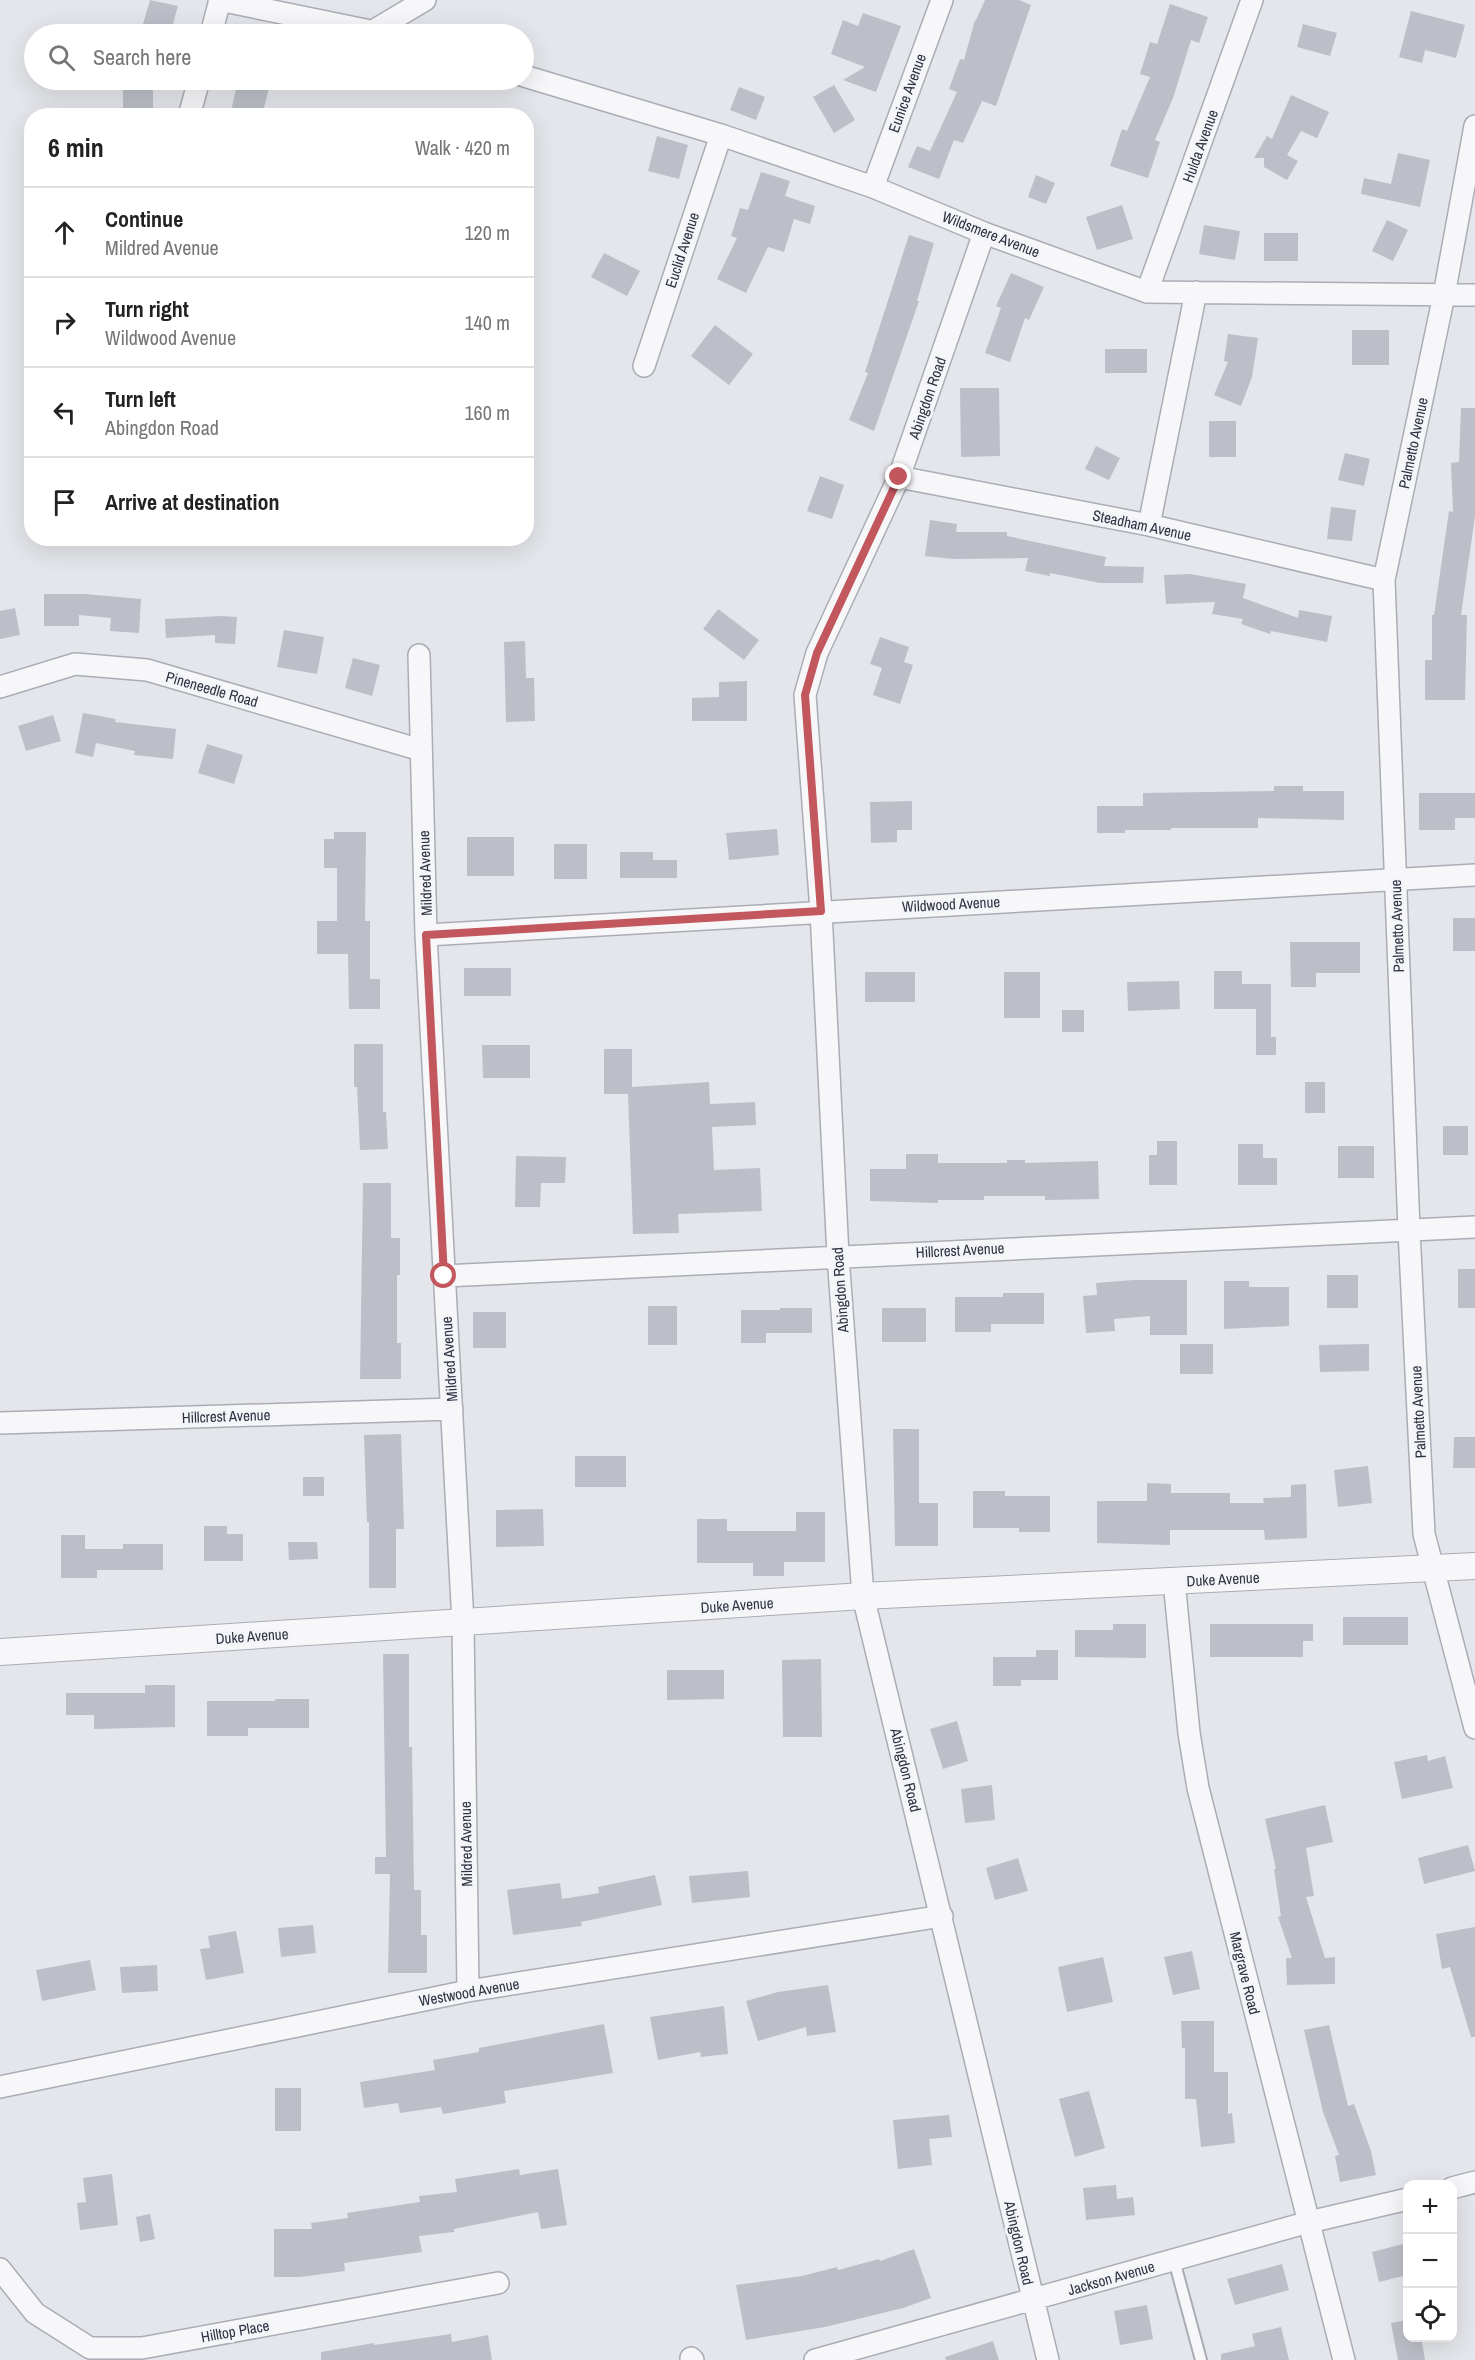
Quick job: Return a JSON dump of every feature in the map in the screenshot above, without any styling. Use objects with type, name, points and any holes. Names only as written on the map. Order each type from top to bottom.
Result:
[{"type":"street","points":[[214,24],[220,0],[336,24]]},
{"type":"street","points":[[392,24],[425,0]]},
{"type":"street","name":"Eunice Avenue","points":[[873,187],[942,0]]},
{"type":"street","name":"Hulda Avenue","points":[[1147,292],[1252,0]]},
{"type":"street","name":"Wildsmere Avenue","points":[[534,79],[721,135],[873,187],[984,233],[1147,292],[1475,295]]},
{"type":"street","points":[[191,108],[196,90]]},
{"type":"street","name":"Palmetto Avenue","points":[[1475,126],[1444,296],[1384,580],[1409,1230],[1424,1534],[1475,1728]]},
{"type":"street","name":"Euclid Avenue","points":[[644,366],[721,135]]},
{"type":"street","name":"Abingdon Road","points":[[984,233],[899,477],[817,653],[805,695],[821,911],[838,1256],[862,1596],[942,1916],[1048,2360]]},
{"type":"street","points":[[1149,525],[1196,292]]},
{"type":"street","name":"Steadham Avenue","points":[[899,477],[1149,525],[1384,580]]},
{"type":"street","name":"Mildred Avenue","points":[[419,655],[426,935],[463,1623],[468,1991]]},
{"type":"street","name":"Pineneedle Road","points":[[0,687],[75,664],[147,670],[421,750]]},
{"type":"street","name":"Wildwood Avenue","points":[[426,935],[1475,875]]},
{"type":"street","name":"Hillcrest Avenue","points":[[444,1276],[1475,1227]]},
{"type":"street","name":"Hillcrest Avenue","points":[[0,1423],[452,1409]]},
{"type":"street","name":"Duke Avenue","points":[[0,1652],[862,1596],[1475,1566]]},
{"type":"street","name":"Margrave Road","points":[[1174,1581],[1189,1732],[1198,1788],[1344,2360]]},
{"type":"street","name":"Westwood Avenue","points":[[0,2087],[468,1991],[942,1916]]},
{"type":"street","points":[[1457,2187],[1475,2182]]},
{"type":"street","name":"Jackson Avenue","points":[[816,2360],[1309,2222],[1403,2200]]},
{"type":"street","name":"Hilltop Place","points":[[0,2269],[35,2313],[90,2348],[142,2348],[498,2283]]},
{"type":"lane","points":[[1174,2260],[1200,2360]]},
{"type":"building","points":[[150,0],[178,6],[173,24],[143,24]]},
{"type":"building","points":[[985,0],[1019,0],[1031,5],[996,106],[982,101],[963,143],[954,140],[939,179],[908,167],[917,146],[930,151],[957,92],[949,89],[960,59],[964,60],[975,20]]},
{"type":"building","points":[[1170,4],[1208,17],[1199,43],[1191,40],[1173,98],[1155,140],[1160,142],[1148,178],[1110,166],[1122,129],[1127,131],[1150,77],[1140,74],[1150,42],[1157,44]]},
{"type":"building","points":[[1411,11],[1465,25],[1456,58],[1425,50],[1422,63],[1399,57]]},
{"type":"building","points":[[863,13],[901,26],[876,92],[843,80],[865,67],[831,54],[843,20],[858,26]]},
{"type":"building","points":[[1303,24],[1337,33],[1330,56],[1297,47]]},
{"type":"building","points":[[834,85],[855,120],[834,133],[813,97]]},
{"type":"building","points":[[739,87],[765,97],[756,120],[730,110]]},
{"type":"building","points":[[123,90],[153,90],[153,108],[123,108]]},
{"type":"building","points":[[236,90],[268,90],[264,108],[232,108]]},
{"type":"building","points":[[1291,95],[1329,112],[1317,138],[1301,131],[1287,155],[1298,161],[1287,180],[1264,167],[1264,158],[1254,158],[1267,136],[1272,139]]},
{"type":"building","points":[[657,136],[688,145],[679,179],[648,171]]},
{"type":"building","points":[[1398,153],[1430,160],[1420,207],[1361,194],[1364,178],[1391,184]]},
{"type":"building","points":[[761,172],[790,181],[785,196],[815,206],[810,224],[794,219],[784,252],[768,247],[746,293],[717,279],[737,238],[731,236],[740,208],[748,210]]},
{"type":"building","points":[[1036,175],[1055,183],[1046,204],[1028,197]]},
{"type":"building","points":[[1122,205],[1133,239],[1097,250],[1086,217]]},
{"type":"building","points":[[1387,220],[1408,230],[1393,261],[1372,251]]},
{"type":"building","points":[[1204,225],[1240,231],[1235,260],[1199,254]]},
{"type":"building","points":[[1264,233],[1298,233],[1298,261],[1264,261]]},
{"type":"building","points":[[909,235],[934,243],[917,301],[919,301],[874,431],[849,420],[868,373],[865,372]]},
{"type":"building","points":[[604,253],[640,271],[627,296],[591,277]]},
{"type":"building","points":[[1011,273],[1044,287],[1029,320],[1025,318],[1010,362],[985,353],[1001,308],[996,306]]},
{"type":"building","points":[[715,325],[753,354],[729,385],[691,356]]},
{"type":"building","points":[[1352,330],[1389,330],[1389,365],[1352,365]]},
{"type":"building","points":[[1228,334],[1258,338],[1252,377],[1241,406],[1214,395],[1228,362],[1224,361]]},
{"type":"building","points":[[1105,349],[1147,349],[1147,373],[1105,373]]},
{"type":"building","points":[[960,388],[999,388],[1000,456],[961,457]]},
{"type":"building","points":[[1461,408],[1475,408],[1475,516],[1461,615],[1467,615],[1465,700],[1425,700],[1425,660],[1432,660],[1432,615],[1434,615],[1449,511],[1453,512],[1451,463],[1459,462]]},
{"type":"building","points":[[1209,421],[1236,421],[1236,457],[1209,457]]},
{"type":"building","points":[[1096,446],[1120,458],[1109,480],[1085,469]]},
{"type":"building","points":[[1345,453],[1370,459],[1364,486],[1338,480]]},
{"type":"building","points":[[820,476],[844,485],[832,519],[807,511]]},
{"type":"building","points":[[1331,507],[1356,510],[1352,541],[1327,539]]},
{"type":"building","points":[[930,520],[957,524],[956,532],[1007,532],[1007,536],[1106,557],[1104,566],[1144,567],[1143,583],[1100,583],[1050,573],[1050,576],[1025,571],[1028,558],[953,559],[925,556]]},
{"type":"building","points":[[1190,574],[1246,584],[1243,598],[1298,618],[1299,610],[1332,616],[1327,642],[1271,631],[1270,634],[1241,624],[1243,619],[1212,614],[1215,602],[1166,604],[1164,575]]},
{"type":"building","points":[[44,594],[84,594],[141,599],[139,633],[110,631],[111,618],[79,615],[79,626],[44,626]]},
{"type":"building","points":[[15,608],[20,635],[0,639],[0,611]]},
{"type":"building","points":[[718,609],[759,640],[744,660],[703,629]]},
{"type":"building","points":[[237,617],[235,644],[215,643],[215,635],[166,638],[165,619]]},
{"type":"building","points":[[284,630],[324,637],[317,674],[277,667]]},
{"type":"building","points":[[880,637],[909,647],[904,662],[913,665],[900,704],[873,695],[882,668],[870,664]]},
{"type":"building","points":[[525,641],[526,678],[534,678],[535,721],[506,722],[504,642]]},
{"type":"building","points":[[353,658],[380,665],[372,696],[345,688]]},
{"type":"building","points":[[747,681],[747,721],[692,721],[692,698],[719,697],[719,682]]},
{"type":"building","points":[[83,713],[116,719],[115,722],[176,729],[173,759],[134,755],[135,751],[96,743],[93,757],[75,753]]},
{"type":"building","points":[[53,715],[61,741],[26,751],[18,726]]},
{"type":"building","points":[[207,744],[243,755],[234,784],[198,773]]},
{"type":"building","points":[[1274,786],[1303,786],[1303,791],[1344,791],[1344,820],[1258,818],[1258,828],[1171,828],[1171,830],[1125,830],[1125,833],[1097,833],[1097,806],[1143,806],[1143,793],[1274,791]]},
{"type":"building","points":[[1419,793],[1475,793],[1475,818],[1455,818],[1455,830],[1419,830]]},
{"type":"building","points":[[912,801],[912,830],[897,830],[897,842],[871,843],[870,802]]},
{"type":"building","points":[[777,829],[779,855],[729,860],[726,833]]},
{"type":"building","points":[[334,832],[366,832],[365,921],[370,921],[370,979],[380,979],[380,1009],[349,1009],[348,954],[317,954],[317,921],[337,921],[337,868],[324,868],[324,839],[334,839]]},
{"type":"building","points":[[467,837],[514,837],[514,876],[467,876]]},
{"type":"building","points":[[554,844],[587,844],[587,879],[554,879]]},
{"type":"building","points":[[620,852],[653,852],[653,860],[677,860],[677,878],[620,878]]},
{"type":"building","points":[[1453,918],[1475,918],[1475,951],[1453,951]]},
{"type":"building","points":[[1290,942],[1360,942],[1360,973],[1316,973],[1316,987],[1291,987]]},
{"type":"building","points":[[464,968],[511,968],[511,996],[464,996]]},
{"type":"building","points":[[1214,971],[1242,971],[1242,984],[1271,984],[1271,1037],[1276,1037],[1276,1055],[1256,1055],[1256,1009],[1214,1009]]},
{"type":"building","points":[[865,972],[915,972],[915,1002],[865,1002]]},
{"type":"building","points":[[1004,972],[1040,972],[1040,1018],[1004,1018]]},
{"type":"building","points":[[1179,981],[1180,1009],[1128,1011],[1127,982]]},
{"type":"building","points":[[1062,1010],[1084,1010],[1084,1032],[1062,1032]]},
{"type":"building","points":[[354,1044],[383,1044],[383,1112],[386,1112],[388,1149],[360,1150],[357,1087],[354,1087]]},
{"type":"building","points":[[482,1045],[530,1045],[530,1078],[483,1078]]},
{"type":"building","points":[[604,1049],[632,1049],[632,1087],[709,1082],[710,1104],[755,1102],[756,1125],[712,1127],[714,1170],[760,1168],[762,1211],[678,1214],[679,1233],[633,1234],[628,1094],[604,1094]]},
{"type":"building","points":[[1305,1082],[1325,1082],[1325,1113],[1305,1113]]},
{"type":"building","points":[[1443,1126],[1468,1126],[1468,1155],[1443,1155]]},
{"type":"building","points":[[1157,1141],[1177,1141],[1177,1185],[1149,1185],[1149,1155],[1157,1155]]},
{"type":"building","points":[[1238,1144],[1263,1144],[1263,1158],[1277,1158],[1277,1185],[1238,1185]]},
{"type":"building","points":[[1338,1146],[1374,1146],[1374,1178],[1338,1178]]},
{"type":"building","points":[[906,1154],[938,1154],[938,1163],[1007,1163],[1007,1160],[1025,1160],[1025,1163],[1098,1161],[1099,1199],[1045,1200],[1045,1196],[984,1196],[984,1200],[938,1200],[938,1203],[870,1201],[870,1169],[906,1169]]},
{"type":"building","points":[[516,1156],[566,1157],[565,1183],[541,1183],[540,1207],[515,1207]]},
{"type":"building","points":[[363,1183],[391,1183],[391,1238],[400,1238],[400,1275],[397,1275],[397,1343],[401,1343],[401,1379],[360,1379]]},
{"type":"building","points":[[1458,1269],[1475,1269],[1475,1308],[1458,1308]]},
{"type":"building","points":[[1327,1275],[1358,1275],[1358,1308],[1327,1308]]},
{"type":"building","points":[[1187,1280],[1187,1335],[1150,1335],[1150,1316],[1114,1319],[1115,1331],[1086,1333],[1083,1296],[1097,1295],[1096,1283]]},
{"type":"building","points":[[1224,1281],[1249,1281],[1249,1287],[1289,1287],[1289,1326],[1224,1329]]},
{"type":"building","points":[[1003,1293],[1044,1293],[1044,1324],[991,1324],[991,1332],[955,1332],[955,1297],[1003,1297]]},
{"type":"building","points":[[648,1306],[677,1306],[677,1345],[648,1345]]},
{"type":"building","points":[[780,1308],[812,1308],[812,1333],[766,1333],[766,1343],[741,1343],[741,1310],[780,1310]]},
{"type":"building","points":[[882,1308],[926,1308],[926,1342],[882,1342]]},
{"type":"building","points":[[473,1312],[506,1312],[506,1348],[473,1348]]},
{"type":"building","points":[[1180,1344],[1213,1344],[1213,1374],[1180,1374]]},
{"type":"building","points":[[1369,1344],[1369,1371],[1320,1372],[1319,1345]]},
{"type":"building","points":[[893,1429],[919,1429],[919,1503],[938,1503],[938,1546],[895,1546]]},
{"type":"building","points":[[401,1434],[404,1529],[396,1529],[396,1588],[369,1588],[369,1522],[367,1522],[364,1435]]},
{"type":"building","points":[[1454,1437],[1475,1437],[1475,1468],[1453,1468]]},
{"type":"building","points":[[575,1456],[626,1456],[626,1487],[575,1487]]},
{"type":"building","points":[[1368,1466],[1372,1503],[1338,1507],[1334,1470]]},
{"type":"building","points":[[303,1477],[324,1477],[324,1496],[303,1496]]},
{"type":"building","points":[[1147,1483],[1171,1484],[1171,1493],[1230,1493],[1230,1503],[1264,1503],[1263,1498],[1291,1497],[1291,1485],[1306,1484],[1307,1538],[1265,1540],[1264,1530],[1170,1530],[1170,1545],[1097,1543],[1097,1501],[1147,1501]]},
{"type":"building","points":[[973,1491],[1005,1491],[1005,1496],[1050,1496],[1050,1532],[1019,1532],[1019,1528],[973,1528]]},
{"type":"building","points":[[543,1509],[544,1546],[496,1547],[496,1510]]},
{"type":"building","points":[[796,1512],[825,1512],[825,1562],[784,1562],[784,1576],[753,1576],[753,1563],[697,1563],[697,1519],[727,1519],[727,1531],[796,1531]]},
{"type":"building","points":[[204,1526],[227,1526],[227,1534],[243,1534],[243,1561],[204,1561]]},
{"type":"building","points":[[61,1535],[85,1535],[85,1549],[123,1549],[123,1544],[163,1544],[163,1570],[97,1570],[97,1578],[61,1578]]},
{"type":"building","points":[[288,1542],[317,1542],[318,1559],[289,1560]]},
{"type":"building","points":[[1343,1617],[1408,1617],[1408,1645],[1343,1645]]},
{"type":"building","points":[[1113,1624],[1146,1624],[1146,1658],[1075,1657],[1075,1630],[1113,1630]]},
{"type":"building","points":[[1210,1624],[1313,1624],[1313,1641],[1303,1641],[1303,1657],[1210,1657]]},
{"type":"building","points":[[1036,1650],[1058,1650],[1058,1680],[1021,1680],[1021,1686],[993,1686],[993,1657],[1036,1657]]},
{"type":"building","points":[[383,1654],[409,1654],[409,1747],[412,1747],[414,1890],[421,1890],[421,1935],[427,1935],[427,1973],[388,1973],[390,1874],[375,1874],[375,1857],[386,1857]]},
{"type":"building","points":[[821,1659],[822,1737],[783,1737],[782,1660]]},
{"type":"building","points":[[667,1670],[724,1670],[724,1699],[667,1700]]},
{"type":"building","points":[[145,1685],[175,1685],[175,1727],[94,1729],[94,1715],[66,1715],[66,1693],[145,1693]]},
{"type":"building","points":[[275,1699],[309,1699],[309,1728],[248,1728],[248,1736],[207,1736],[207,1701],[275,1701]]},
{"type":"building","points":[[957,1721],[968,1761],[943,1769],[930,1729]]},
{"type":"building","points":[[1427,1755],[1428,1761],[1445,1756],[1453,1788],[1402,1799],[1394,1762]]},
{"type":"building","points":[[992,1785],[995,1820],[965,1823],[961,1789]]},
{"type":"building","points":[[1325,1805],[1333,1842],[1306,1848],[1314,1896],[1306,1897],[1325,1958],[1335,1957],[1335,1984],[1287,1985],[1286,1958],[1292,1958],[1278,1917],[1281,1916],[1274,1869],[1276,1869],[1265,1819]]},
{"type":"building","points":[[1468,1845],[1475,1871],[1424,1884],[1418,1858]]},
{"type":"building","points":[[1018,1858],[1028,1891],[995,1900],[986,1868]]},
{"type":"building","points":[[748,1871],[750,1897],[692,1903],[689,1876]]},
{"type":"building","points":[[655,1875],[662,1905],[581,1922],[582,1926],[513,1935],[507,1890],[560,1883],[562,1899],[599,1893],[598,1887]]},
{"type":"building","points":[[313,1925],[316,1953],[281,1957],[278,1928]]},
{"type":"building","points":[[1475,1927],[1475,2037],[1471,2037],[1450,1967],[1442,1969],[1436,1934]]},
{"type":"building","points":[[236,1931],[244,1973],[206,1980],[200,1949],[210,1948],[208,1936]]},
{"type":"building","points":[[1192,1951],[1200,1989],[1173,1995],[1164,1957]]},
{"type":"building","points":[[1103,1957],[1113,2002],[1067,2012],[1058,1967]]},
{"type":"building","points":[[90,1960],[96,1990],[42,2001],[36,1970]]},
{"type":"building","points":[[157,1965],[158,1991],[122,1993],[120,1967]]},
{"type":"building","points":[[828,1985],[836,2032],[807,2036],[806,2027],[758,2041],[746,2001],[778,1992]]},
{"type":"building","points":[[724,2006],[728,2054],[701,2057],[700,2052],[658,2060],[650,2017]]},
{"type":"building","points":[[1181,2021],[1214,2021],[1214,2072],[1228,2072],[1228,2114],[1232,2113],[1235,2143],[1201,2147],[1196,2099],[1185,2099],[1185,2048],[1182,2048]]},
{"type":"building","points":[[604,2024],[613,2073],[504,2091],[506,2103],[443,2114],[441,2107],[400,2113],[398,2103],[364,2108],[360,2082],[435,2070],[433,2060],[479,2052],[479,2048]]},
{"type":"building","points":[[1329,2025],[1348,2106],[1354,2104],[1371,2151],[1376,2175],[1340,2182],[1335,2156],[1339,2155],[1323,2112],[1304,2030]]},
{"type":"building","points":[[275,2088],[301,2088],[301,2131],[275,2131]]},
{"type":"building","points":[[1089,2091],[1105,2148],[1075,2157],[1059,2099]]},
{"type":"building","points":[[949,2115],[952,2137],[929,2139],[932,2165],[898,2169],[893,2120]]},
{"type":"building","points":[[519,2169],[520,2175],[558,2169],[567,2225],[541,2229],[538,2212],[454,2229],[454,2232],[419,2236],[422,2252],[344,2263],[345,2271],[300,2277],[274,2277],[274,2229],[312,2229],[311,2223],[348,2218],[347,2213],[420,2202],[419,2196],[457,2192],[455,2179]]},
{"type":"building","points":[[112,2174],[118,2225],[80,2230],[77,2203],[86,2202],[83,2178]]},
{"type":"building","points":[[1116,2185],[1117,2199],[1133,2197],[1135,2215],[1086,2220],[1083,2188]]},
{"type":"building","points":[[150,2214],[155,2239],[140,2242],[136,2217]]},
{"type":"building","points":[[1403,2244],[1403,2276],[1379,2282],[1372,2252]]},
{"type":"building","points":[[914,2249],[931,2298],[903,2308],[825,2327],[746,2340],[736,2285],[802,2276],[837,2267],[838,2270],[879,2259],[880,2261]]},
{"type":"building","points":[[1282,2264],[1289,2290],[1235,2305],[1227,2279]]},
{"type":"building","points":[[1147,2305],[1153,2339],[1120,2345],[1114,2311]]},
{"type":"building","points":[[1403,2321],[1403,2342],[1422,2342],[1425,2360],[1398,2360],[1391,2323]]},
{"type":"building","points":[[1281,2327],[1289,2360],[1221,2360],[1221,2354],[1255,2346],[1252,2334]]},
{"type":"building","points":[[451,2334],[452,2342],[488,2335],[492,2360],[321,2360],[321,2352]]},
{"type":"building","points":[[993,2341],[999,2360],[946,2360],[945,2357]]},
{"type":"route","points":[[444,1276],[426,935],[821,911],[805,695],[817,653],[899,477]]}]
